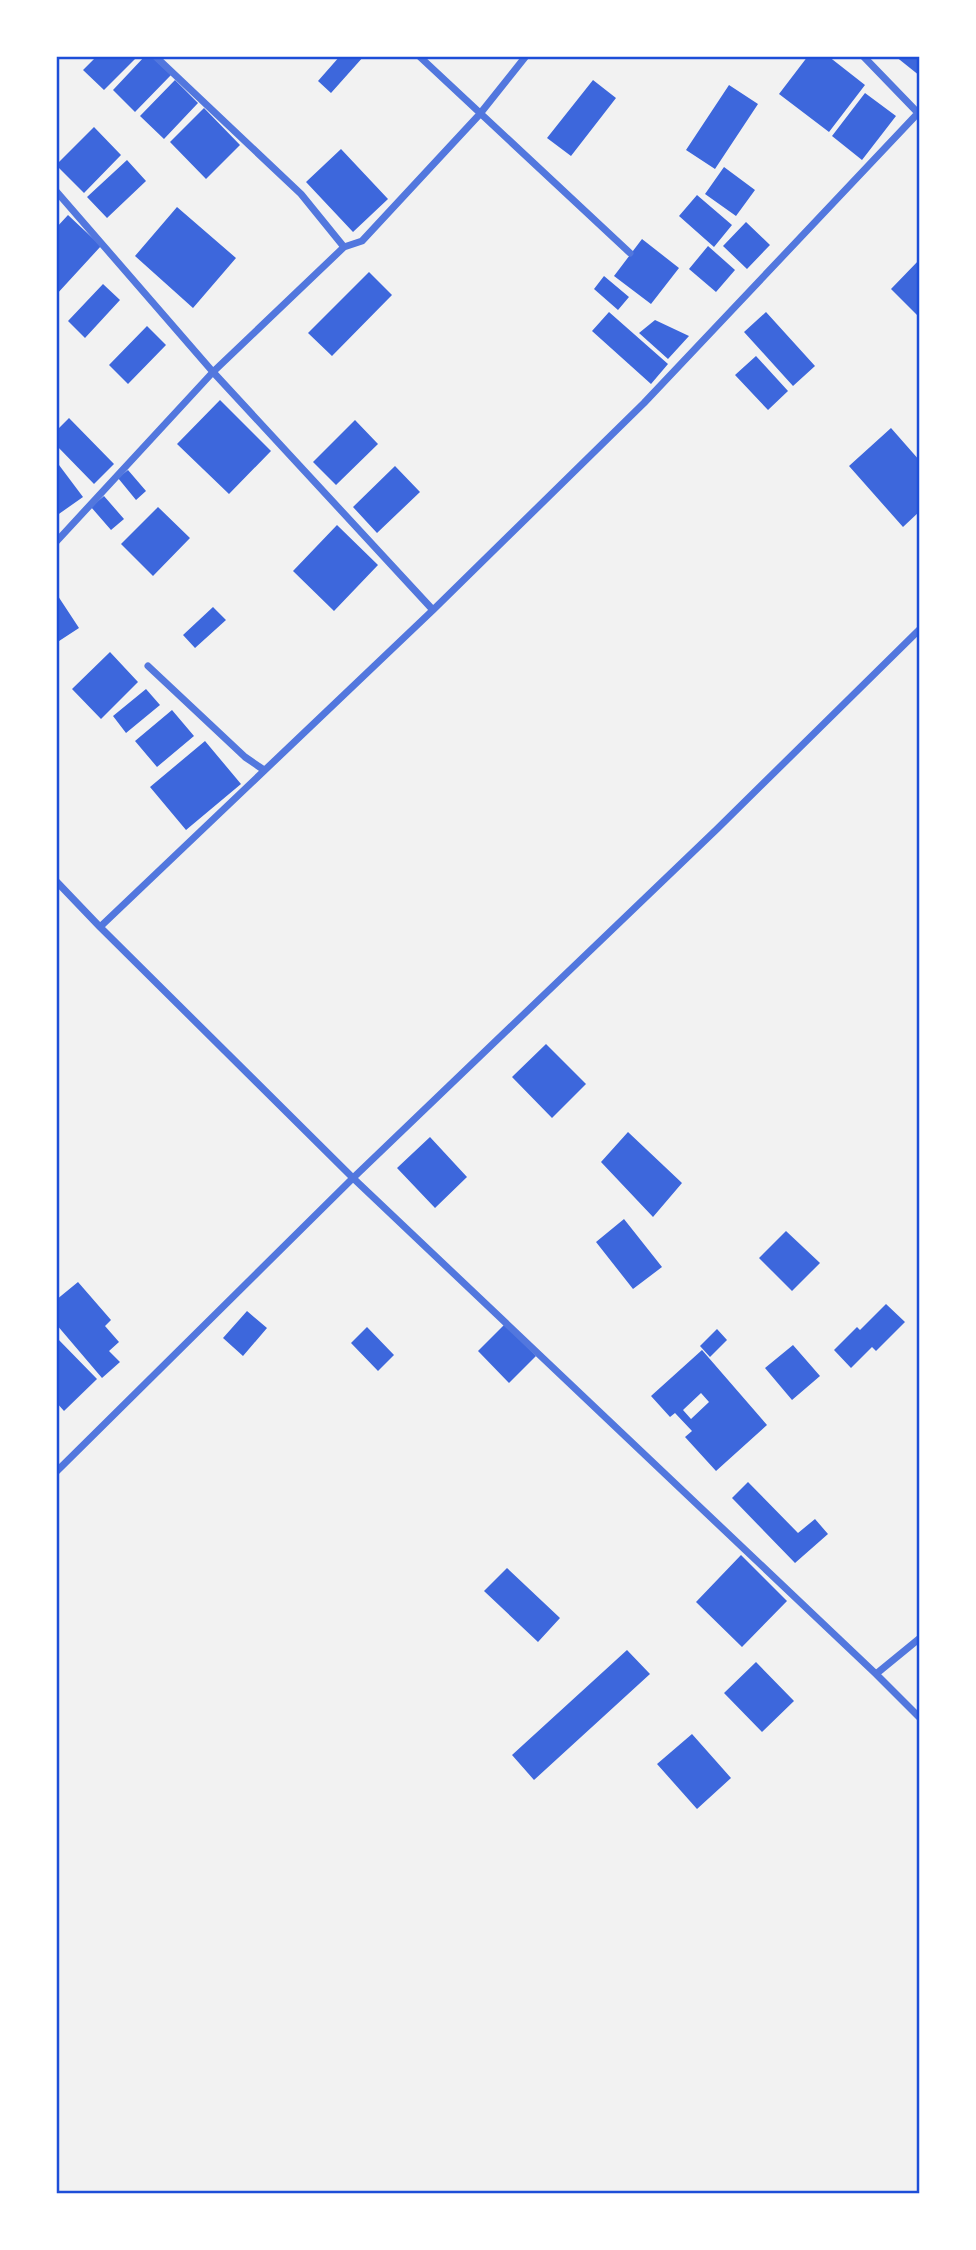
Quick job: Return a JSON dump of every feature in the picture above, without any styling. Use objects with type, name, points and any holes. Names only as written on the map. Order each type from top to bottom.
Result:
[{"type":"street","points":[[155,56],[301,194],[344,247]]},
{"type":"street","points":[[419,56],[479,115],[630,253]]},
{"type":"street","points":[[56,542],[213,372],[344,247],[362,241],[479,115],[526,56]]},
{"type":"street","points":[[100,926],[433,610],[644,403],[919,113],[863,56]]},
{"type":"street","points":[[56,191],[213,372],[433,610]]},
{"type":"street","points":[[56,1472],[353,1178],[717,829],[920,629]]},
{"type":"street","points":[[148,666],[245,757],[264,770]]},
{"type":"street","points":[[56,881],[353,1178],[920,1718]]},
{"type":"street","points":[[876,1674],[920,1638]]},
{"type":"building","points":[[97,56],[138,56],[104,90],[83,70]]},
{"type":"building","points":[[145,56],[151,56],[171,75],[135,112],[113,90]]},
{"type":"building","points":[[340,56],[364,56],[331,93],[318,81]]},
{"type":"building","points":[[808,56],[828,56],[865,85],[829,132],[779,94]]},
{"type":"building","points":[[895,56],[920,56],[920,76]]},
{"type":"building","points":[[175,80],[198,103],[164,139],[140,116]]},
{"type":"building","points":[[593,80],[616,98],[571,156],[547,138]]},
{"type":"building","points":[[729,85],[758,104],[715,169],[686,150]]},
{"type":"building","points":[[865,93],[896,116],[862,160],[832,136]]},
{"type":"building","points":[[204,108],[240,145],[206,179],[170,142]]},
{"type":"building","points":[[94,127],[121,155],[84,193],[56,165]]},
{"type":"building","points":[[341,149],[388,199],[353,232],[306,182]]},
{"type":"building","points":[[127,160],[146,181],[107,218],[87,197]]},
{"type":"building","points":[[724,167],[755,190],[736,216],[705,194]]},
{"type":"building","points":[[697,195],[732,225],[714,247],[679,216]]},
{"type":"building","points":[[177,207],[236,258],[193,308],[135,256]]},
{"type":"building","points":[[68,215],[101,246],[56,295],[56,228]]},
{"type":"building","points":[[746,222],[770,245],[747,269],[723,246]]},
{"type":"building","points":[[642,239],[679,268],[651,304],[614,276]]},
{"type":"building","points":[[708,246],[735,270],[716,292],[689,269]]},
{"type":"building","points":[[920,259],[920,318],[891,289]]},
{"type":"building","points":[[369,272],[392,295],[332,356],[308,333]]},
{"type":"building","points":[[604,276],[629,297],[618,310],[594,289]]},
{"type":"building","points":[[103,284],[120,300],[85,338],[68,321]]},
{"type":"building","points":[[609,312],[668,364],[651,384],[592,331]]},
{"type":"building","points":[[766,312],[815,366],[793,386],[744,332]]},
{"type":"building","points":[[655,320],[689,336],[668,359],[639,333]]},
{"type":"building","points":[[147,326],[166,345],[128,384],[109,365]]},
{"type":"building","points":[[756,356],[788,391],[768,410],[735,375]]},
{"type":"building","points":[[220,400],[271,451],[229,494],[177,444]]},
{"type":"building","points":[[69,418],[114,464],[94,484],[56,445],[56,431]]},
{"type":"building","points":[[355,420],[378,444],[336,485],[313,462]]},
{"type":"building","points":[[891,428],[920,461],[920,511],[903,527],[849,466]]},
{"type":"building","points":[[56,461],[83,497],[56,516]]},
{"type":"building","points":[[395,466],[420,492],[377,533],[353,507]]},
{"type":"building","points":[[128,470],[146,491],[136,500],[118,478]]},
{"type":"building","points":[[104,496],[124,519],[111,530],[91,507]]},
{"type":"building","points":[[158,507],[190,538],[153,576],[121,544]]},
{"type":"building","points":[[337,525],[378,565],[334,611],[293,571]]},
{"type":"building","points":[[56,593],[79,628],[56,643]]},
{"type":"building","points":[[213,607],[226,620],[195,648],[183,635]]},
{"type":"building","points":[[110,652],[138,682],[101,719],[72,689]]},
{"type":"building","points":[[146,689],[160,705],[126,733],[113,716]]},
{"type":"building","points":[[172,710],[194,736],[157,767],[135,741]]},
{"type":"building","points":[[205,741],[241,784],[186,830],[150,787]]},
{"type":"building","points":[[546,1044],[586,1084],[552,1118],[512,1077]]},
{"type":"building","points":[[628,1132],[682,1183],[653,1217],[601,1162]]},
{"type":"building","points":[[430,1137],[467,1177],[435,1208],[397,1168]]},
{"type":"building","points":[[624,1219],[662,1267],[633,1289],[596,1242]]},
{"type":"building","points":[[786,1231],[820,1263],[792,1291],[759,1258]]},
{"type":"building","points":[[78,1282],[111,1320],[105,1326],[119,1342],[109,1351],[120,1362],[102,1378],[56,1324],[56,1300]]},
{"type":"building","points":[[886,1304],[905,1322],[876,1351],[872,1347],[851,1368],[834,1350],[857,1327],[860,1330]]},
{"type":"building","points":[[247,1311],[267,1328],[243,1356],[223,1338]]},
{"type":"building","points":[[505,1324],[536,1356],[509,1383],[478,1351]]},
{"type":"building","points":[[367,1327],[394,1355],[378,1371],[351,1343]]},
{"type":"building","points":[[717,1329],[727,1340],[710,1357],[700,1346]]},
{"type":"building","points":[[56,1337],[97,1379],[64,1411],[56,1402]]},
{"type":"building","points":[[793,1345],[820,1376],[792,1400],[765,1368]]},
{"type":"building","points":[[702,1350],[767,1425],[716,1471],[685,1437],[692,1431],[675,1413],[670,1417],[651,1396]],"holes":[[[701,1393],[709,1402],[691,1419],[683,1410]]]},
{"type":"building","points":[[748,1482],[798,1533],[815,1519],[828,1534],[795,1563],[732,1498]]},
{"type":"building","points":[[741,1555],[787,1601],[742,1647],[696,1602]]},
{"type":"building","points":[[507,1568],[560,1618],[538,1642],[484,1591]]},
{"type":"building","points":[[627,1650],[650,1674],[534,1780],[512,1755]]},
{"type":"building","points":[[756,1662],[794,1701],[762,1732],[724,1693]]},
{"type":"building","points":[[692,1734],[731,1778],[697,1809],[657,1764]]}]
